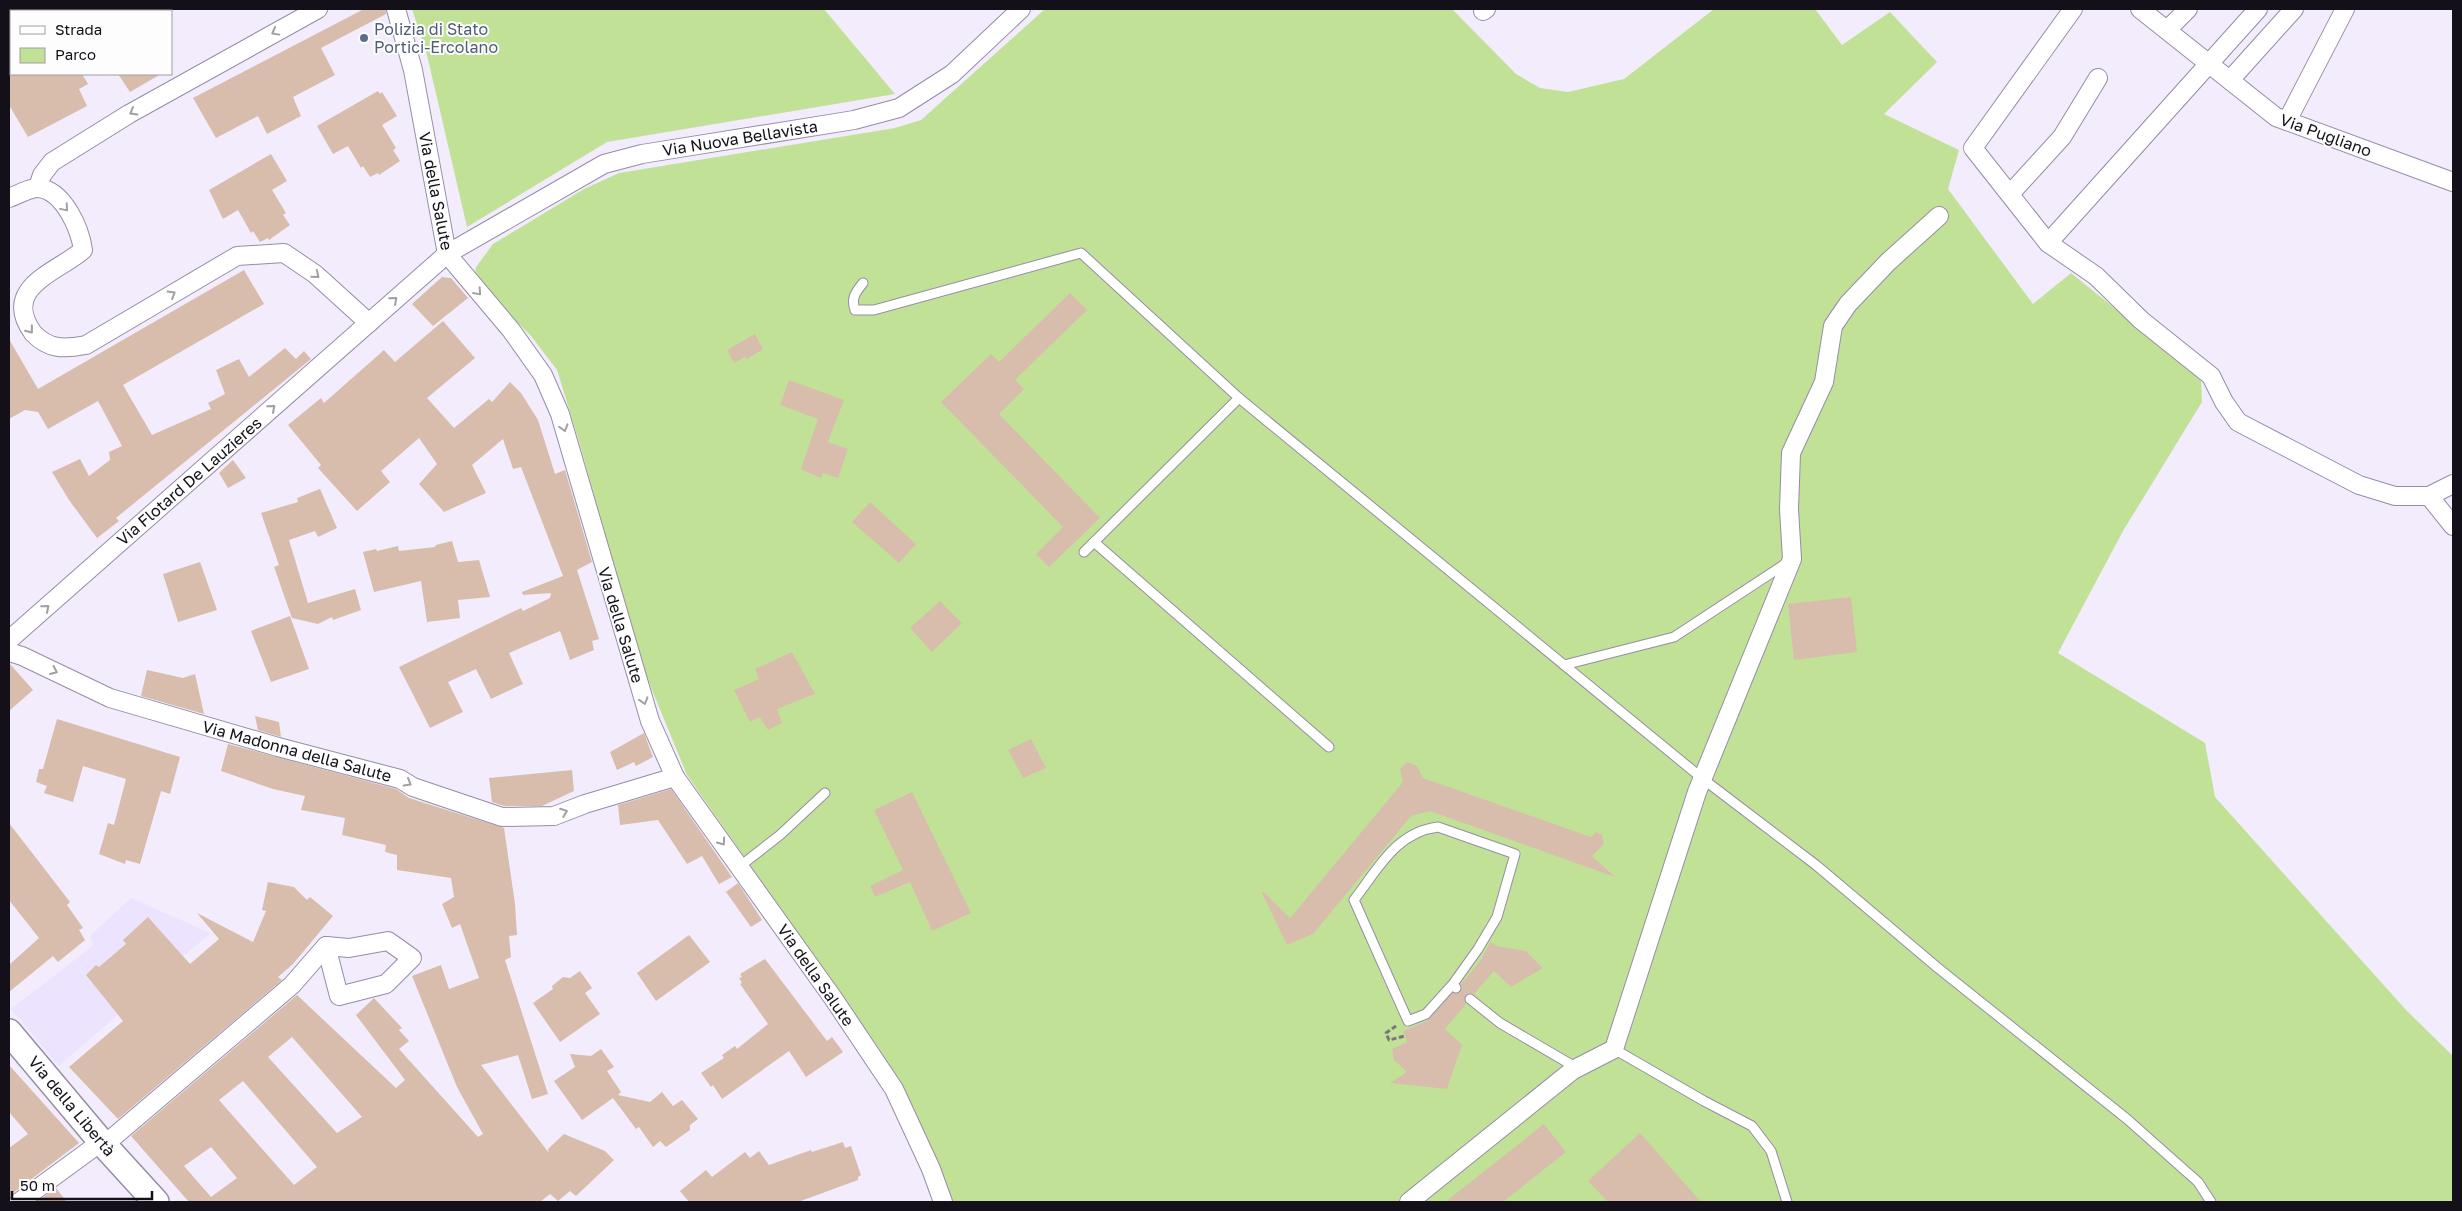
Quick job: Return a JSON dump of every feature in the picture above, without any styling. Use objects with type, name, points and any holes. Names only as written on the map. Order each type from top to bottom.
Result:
[{"type":"street","points":[[38,187],[42,175],[52,162],[129,114],[318,9]]},
{"type":"street","name":"Via della Salute","points":[[396,9],[413,70],[447,254],[511,330],[546,383],[560,414],[650,721],[675,777],[894,1089],[932,1169],[943,1202]]},
{"type":"street","name":"Via Nuova Bellavista","points":[[447,254],[604,164],[642,154],[854,120],[900,108],[952,74],[1021,9]]},
{"type":"street","points":[[2073,9],[1973,148],[2048,243],[2096,276],[2141,320],[2211,376],[2224,402],[2238,422],[2359,485],[2395,496],[2429,496],[2453,484]]},
{"type":"street","name":"Via Pugliano","points":[[2140,9],[2276,117],[2453,182]]},
{"type":"street","points":[[2167,30],[2188,9]]},
{"type":"street","points":[[2048,243],[2258,9]]},
{"type":"street","points":[[2230,80],[2294,9]]},
{"type":"street","points":[[2287,121],[2345,9]]},
{"type":"street","points":[[2010,194],[2062,137],[2098,78]]},
{"type":"street","points":[[9,198],[38,187],[51,192],[75,220],[81,238],[83,250],[74,257],[38,276],[21,292],[19,308],[26,326],[43,344],[68,348],[86,345],[237,256],[246,255],[284,253],[315,274],[369,322]]},
{"type":"street","points":[[1409,1202],[1577,1068],[1614,1049],[1702,779],[1792,559],[1789,509],[1791,452],[1824,382],[1833,326],[1848,304],[1881,269],[1940,216]]},
{"type":"street","name":"Via Flotard De Lauzieres","points":[[9,640],[447,254]]},
{"type":"street","points":[[2429,496],[2453,526]]},
{"type":"street","name":"Via Madonna della Salute","points":[[9,652],[22,656],[110,698],[278,747],[400,779],[413,787],[502,817],[554,816],[594,801],[675,777]]},
{"type":"street","points":[[388,941],[412,958],[386,984],[339,996],[326,946],[349,948],[388,941]]},
{"type":"street","points":[[19,1202],[102,1143],[292,985],[326,946]]},
{"type":"street","name":"Via della Libertà","points":[[9,1032],[102,1143],[156,1202]]},
{"type":"lane","points":[[863,283],[855,293],[852,301],[855,310],[874,310],[1081,253],[1238,398],[1702,779],[1816,865],[1938,968],[2127,1119],[2198,1182],[2211,1202]]},
{"type":"lane","points":[[1084,552],[1238,398]]},
{"type":"lane","points":[[1094,542],[1329,747]]},
{"type":"lane","points":[[1564,665],[1674,637],[1792,559]]},
{"type":"lane","points":[[739,867],[780,835],[825,793]]},
{"type":"lane","points":[[1438,826],[1515,854],[1497,917],[1455,986],[1426,1014],[1408,1021],[1354,900],[1398,844],[1409,834],[1424,828],[1438,826]]},
{"type":"lane","points":[[1470,999],[1500,1023],[1577,1068]]},
{"type":"lane","points":[[1614,1049],[1704,1101],[1752,1126],[1771,1151],[1787,1202]]},
{"type":"path","points":[[1405,1036],[1392,1041],[1386,1038],[1386,1033],[1408,1021]]},
{"type":"shaded area","points":[[131,898],[210,933],[59,1066],[11,1009],[93,946],[90,936]]},
{"type":"green space","points":[[412,9],[824,9],[895,94],[607,142],[467,227],[427,55]]},
{"type":"green space","points":[[1045,9],[1452,9],[1516,74],[1540,88],[1568,92],[1624,79],[1714,9],[1815,9],[1842,45],[1890,12],[1937,62],[1884,114],[1959,150],[1948,189],[2033,304],[2071,273],[2201,378],[2202,402],[2123,531],[2058,653],[2205,743],[2215,797],[2406,1010],[2453,1056],[2453,1202],[951,1202],[925,1134],[880,1050],[687,775],[643,668],[557,370],[531,336],[474,279],[476,267],[493,244],[584,189],[619,173],[895,128],[921,120]]},
{"type":"building","points":[[364,9],[386,9],[386,14],[321,48],[335,75],[293,97],[301,116],[267,134],[258,116],[216,138],[193,98]]},
{"type":"building","points":[[9,74],[83,75],[88,84],[79,89],[87,106],[28,137],[9,105]]},
{"type":"building","points":[[119,75],[159,75],[130,92]]},
{"type":"building","points":[[378,91],[380,94],[382,92],[397,116],[382,125],[396,148],[393,150],[400,161],[379,175],[378,173],[370,177],[363,166],[361,168],[348,146],[333,154],[317,126]]},
{"type":"building","points":[[271,154],[287,181],[272,190],[286,213],[283,215],[290,225],[269,240],[268,238],[260,242],[253,231],[251,233],[238,210],[223,219],[209,190]]},
{"type":"building","points":[[244,270],[264,304],[123,385],[152,435],[211,409],[208,403],[225,394],[216,370],[239,359],[249,377],[285,348],[296,359],[304,351],[311,359],[116,518],[119,521],[97,538],[69,500],[52,472],[80,459],[89,476],[110,460],[109,452],[122,446],[98,401],[48,429],[38,412],[25,410],[9,419],[9,339],[38,389]]},
{"type":"building","points":[[442,277],[451,278],[468,298],[433,326],[412,304]]},
{"type":"building","points":[[1070,293],[1087,310],[1015,380],[1024,389],[999,414],[1100,518],[1049,567],[1036,554],[1063,527],[941,402],[991,354],[999,362]]},
{"type":"building","points":[[443,321],[475,358],[427,398],[454,428],[489,399],[492,402],[510,382],[521,393],[538,420],[555,474],[565,470],[592,562],[577,570],[599,639],[592,641],[594,650],[570,660],[560,631],[509,653],[523,684],[491,699],[476,669],[448,682],[463,712],[430,728],[399,667],[521,608],[523,611],[550,598],[551,593],[523,595],[522,592],[563,576],[521,467],[513,469],[503,439],[472,465],[486,493],[444,512],[419,484],[437,464],[419,438],[381,471],[390,482],[357,511],[318,468],[321,465],[288,425],[321,398],[324,403],[384,350],[395,362]]},
{"type":"building","points":[[755,334],[763,349],[747,359],[745,357],[734,363],[727,350]]},
{"type":"building","points":[[789,380],[844,400],[828,442],[848,449],[838,478],[823,473],[821,478],[801,469],[818,419],[780,405]]},
{"type":"building","points":[[233,460],[246,478],[228,488],[219,473]]},
{"type":"building","points":[[320,489],[337,528],[318,537],[315,531],[289,540],[308,603],[355,589],[361,610],[333,620],[332,617],[318,624],[292,618],[274,567],[279,565],[261,513],[298,502],[297,498]]},
{"type":"building","points":[[870,502],[916,544],[899,563],[852,522]]},
{"type":"building","points":[[452,541],[458,562],[479,560],[490,597],[458,600],[460,618],[427,622],[421,581],[374,592],[363,552],[398,546],[399,551],[435,547],[436,545]]},
{"type":"building","points":[[200,562],[217,610],[178,622],[163,574]]},
{"type":"building","points":[[1851,597],[1857,652],[1794,660],[1788,604]]},
{"type":"building","points":[[940,601],[962,623],[932,652],[910,628]]},
{"type":"building","points":[[290,616],[309,669],[271,682],[251,631]]},
{"type":"building","points":[[792,652],[815,694],[777,709],[782,723],[768,730],[760,717],[750,722],[734,690],[759,679],[755,669]]},
{"type":"building","points":[[9,663],[33,690],[9,711]]},
{"type":"building","points":[[147,670],[183,678],[195,674],[204,714],[141,696]]},
{"type":"building","points":[[255,716],[279,722],[281,737],[258,730]]},
{"type":"building","points":[[57,719],[180,757],[170,794],[161,791],[140,864],[126,860],[125,864],[99,854],[108,823],[114,825],[126,779],[83,766],[73,802],[44,793],[47,786],[36,782],[39,769],[43,769]]},
{"type":"building","points":[[644,733],[653,757],[636,766],[634,762],[617,770],[610,752]]},
{"type":"building","points":[[1031,739],[1046,768],[1023,778],[1008,750]]},
{"type":"building","points":[[228,744],[396,789],[409,798],[504,828],[515,904],[517,935],[509,936],[511,957],[505,960],[548,1094],[532,1099],[518,1055],[481,1065],[549,1153],[548,1149],[564,1134],[605,1151],[614,1160],[576,1196],[570,1191],[558,1201],[550,1194],[540,1202],[189,1202],[131,1136],[297,995],[396,1088],[405,1080],[356,1015],[374,998],[402,1028],[399,1030],[409,1041],[399,1049],[478,1137],[483,1134],[457,1087],[412,976],[441,965],[449,989],[479,978],[460,924],[452,928],[442,904],[454,897],[451,878],[397,870],[397,855],[385,852],[386,845],[342,835],[345,818],[301,810],[305,796],[273,789],[221,771]],"holes":[[[292,1037],[362,1117],[337,1133],[268,1057]],[[243,1081],[317,1167],[294,1185],[219,1100]],[[211,1147],[237,1178],[211,1197],[184,1166]]]},
{"type":"building","points":[[1407,762],[1417,766],[1423,778],[1591,837],[1596,832],[1602,835],[1604,844],[1592,856],[1615,877],[1430,811],[1411,816],[1313,934],[1287,945],[1262,893],[1264,892],[1290,918],[1403,782],[1400,769]]},
{"type":"building","points":[[572,770],[574,791],[542,806],[504,806],[492,802],[489,778]]},
{"type":"building","points":[[671,789],[732,877],[719,884],[702,856],[687,864],[658,820],[620,825],[618,805]]},
{"type":"building","points":[[912,792],[971,913],[932,931],[910,882],[875,897],[870,886],[903,870],[874,810]]},
{"type":"building","points":[[9,823],[70,902],[67,905],[83,928],[79,930],[85,940],[58,962],[53,956],[9,992],[9,965],[39,938],[9,900]]},
{"type":"building","points":[[268,882],[294,887],[307,900],[310,897],[333,916],[293,964],[278,977],[282,980],[118,1119],[69,1067],[123,1021],[86,975],[96,965],[99,967],[126,944],[123,940],[148,917],[190,964],[219,939],[197,913],[253,942],[266,911],[262,910]]},
{"type":"building","points":[[738,883],[762,920],[751,927],[726,892]]},
{"type":"building","points":[[689,935],[710,962],[656,1001],[637,973]]},
{"type":"building","points":[[1490,942],[1497,946],[1526,951],[1543,968],[1511,987],[1494,971],[1474,994],[1470,993],[1465,996],[1466,1004],[1445,1029],[1462,1045],[1447,1089],[1390,1083],[1407,1072],[1394,1060],[1392,1049],[1407,1042],[1403,1031],[1427,1021],[1453,993],[1460,993],[1461,984],[1481,960]]},
{"type":"building","points":[[765,959],[827,1041],[832,1037],[843,1052],[806,1077],[789,1051],[722,1099],[713,1085],[711,1087],[701,1073],[724,1058],[722,1055],[735,1046],[737,1049],[768,1024],[740,984],[742,983],[739,978],[742,977],[740,974]]},
{"type":"building","points":[[580,971],[592,988],[585,993],[600,1014],[560,1042],[533,1003],[553,989],[552,986],[563,977],[570,978]]},
{"type":"building","points":[[601,1049],[614,1067],[607,1071],[621,1092],[618,1095],[650,1102],[662,1092],[673,1106],[682,1100],[698,1119],[690,1125],[690,1130],[666,1147],[660,1141],[653,1147],[639,1127],[636,1129],[613,1098],[582,1120],[554,1081],[575,1067],[570,1054],[591,1056]]},
{"type":"building","points":[[9,1065],[79,1143],[13,1193],[9,1201],[9,1148],[28,1134],[9,1112]]},
{"type":"building","points":[[1544,1124],[1566,1152],[1503,1202],[1445,1202]]},
{"type":"building","points":[[1640,1133],[1701,1202],[1608,1202],[1588,1181]]},
{"type":"building","points":[[843,1142],[845,1148],[851,1146],[861,1175],[858,1177],[858,1180],[798,1202],[689,1202],[680,1191],[706,1170],[712,1177],[745,1152],[750,1158],[759,1151],[769,1165],[811,1150],[812,1152]]},
{"type":"building","points":[[56,1188],[67,1202],[37,1202]]},
{"type":"place","name":"Polizia di Stato Portici-Ercolano","points":[[364,38]]}]
